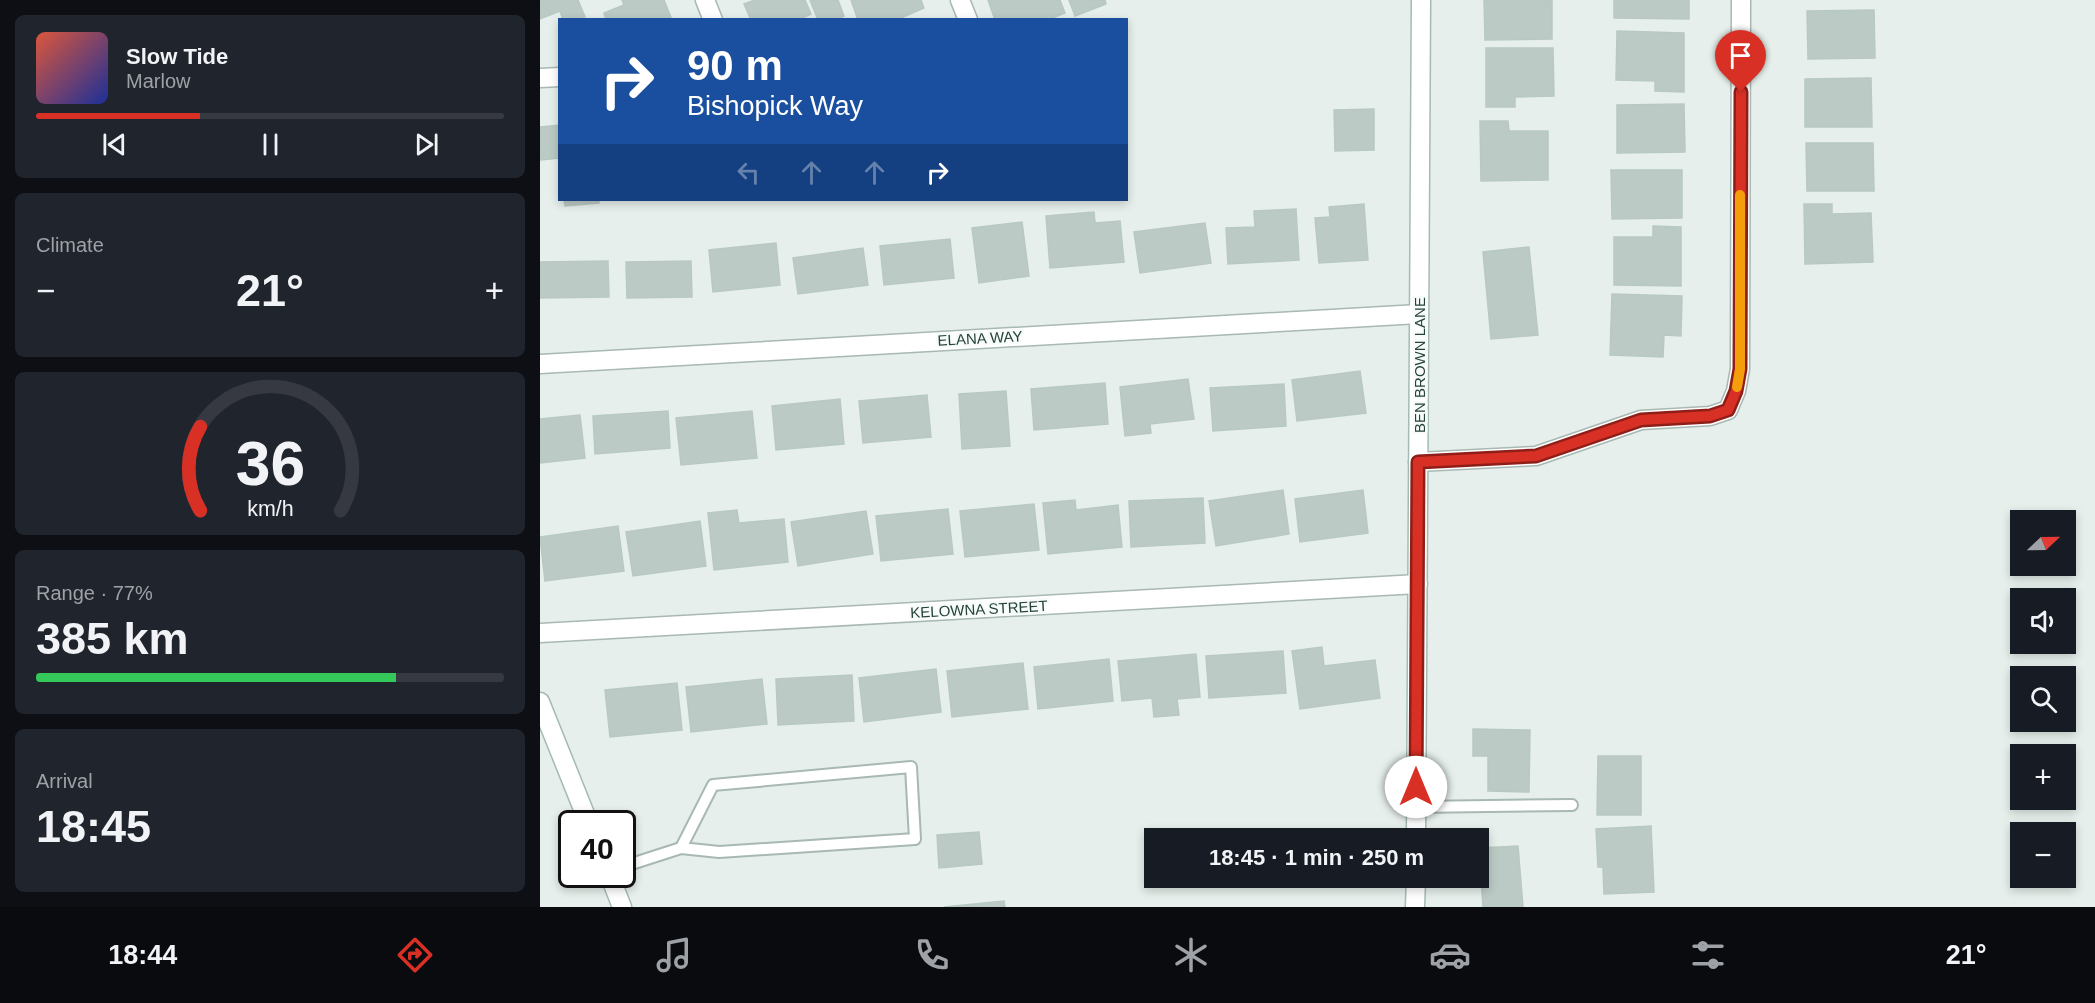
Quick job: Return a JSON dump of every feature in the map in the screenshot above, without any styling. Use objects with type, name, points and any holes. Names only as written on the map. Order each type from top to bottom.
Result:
[{"type":"street","points":[[705,0],[712,18]]},
{"type":"street","points":[[960,0],[967,18]]},
{"type":"street","name":"BEN BROWN LANE","points":[[1416,828],[1421,0]]},
{"type":"street","points":[[1418,462],[1536,456],[1641,420],[1710,416],[1728,410],[1736,391],[1740,369],[1741,0]]},
{"type":"street","points":[[540,78],[558,77]]},
{"type":"street","name":"ELANA WAY","points":[[540,364],[1419,315]]},
{"type":"street","name":"KELOWNA STREET","points":[[540,633],[1418,584]]},
{"type":"street","points":[[540,702],[583,810]]},
{"type":"street","points":[[615,888],[622,907]]},
{"type":"street","points":[[1415,907],[1416,888]]},
{"type":"lane","points":[[636,862],[681,848],[719,852],[915,839],[911,767],[713,785],[681,848]]},
{"type":"lane","points":[[1416,807],[1572,805]]},
{"type":"building","points":[[540,0],[578,0],[585,17],[562,18],[560,11],[540,19]]},
{"type":"building","points":[[622,0],[664,0],[671,18],[605,18],[604,13],[624,5]]},
{"type":"building","points":[[755,0],[805,0],[811,14],[802,18],[750,18],[744,4]]},
{"type":"building","points":[[810,0],[838,0],[844,16],[817,18]]},
{"type":"building","points":[[851,0],[921,0],[924,8],[901,18],[857,18]]},
{"type":"building","points":[[988,0],[1060,0],[1065,13],[1052,18],[994,18]]},
{"type":"building","points":[[1069,0],[1105,0],[1106,4],[1075,16]]},
{"type":"building","points":[[1484,0],[1552,0],[1552,39],[1485,40]]},
{"type":"building","points":[[1614,0],[1689,0],[1689,19],[1614,18]]},
{"type":"building","points":[[1874,10],[1875,58],[1808,59],[1807,11]]},
{"type":"building","points":[[1617,31],[1684,33],[1684,92],[1655,91],[1655,81],[1616,80]]},
{"type":"building","points":[[1486,48],[1553,48],[1554,96],[1515,97],[1515,107],[1486,107]]},
{"type":"building","points":[[1871,78],[1872,127],[1805,127],[1805,79]]},
{"type":"building","points":[[1684,104],[1685,152],[1617,153],[1617,105]]},
{"type":"building","points":[[1374,109],[1374,150],[1335,151],[1334,110]]},
{"type":"building","points":[[1480,121],[1508,121],[1509,131],[1548,131],[1548,180],[1481,181]]},
{"type":"building","points":[[558,125],[558,158],[540,160],[540,127]]},
{"type":"building","points":[[1806,143],[1873,143],[1874,191],[1807,191]]},
{"type":"building","points":[[1611,170],[1682,170],[1682,218],[1612,219]]},
{"type":"building","points":[[564,201],[599,201],[599,203],[565,206]]},
{"type":"building","points":[[1364,204],[1368,260],[1319,263],[1315,218],[1330,217],[1329,207]]},
{"type":"building","points":[[1804,204],[1832,204],[1832,214],[1871,213],[1873,262],[1805,264]]},
{"type":"building","points":[[1296,209],[1299,260],[1228,264],[1226,228],[1255,227],[1254,211]]},
{"type":"building","points":[[1094,212],[1095,223],[1120,221],[1124,262],[1050,268],[1046,216]]},
{"type":"building","points":[[1022,222],[1029,276],[979,283],[972,228]]},
{"type":"building","points":[[1205,223],[1211,263],[1140,273],[1134,232]]},
{"type":"building","points":[[1653,226],[1681,227],[1681,286],[1614,285],[1614,237],[1653,237]]},
{"type":"building","points":[[950,239],[954,278],[884,285],[880,246]]},
{"type":"building","points":[[776,243],[780,285],[713,292],[709,250]]},
{"type":"building","points":[[1529,247],[1538,335],[1491,339],[1483,252]]},
{"type":"building","points":[[863,248],[868,285],[798,294],[793,258]]},
{"type":"building","points":[[608,261],[609,297],[540,298],[540,262]]},
{"type":"building","points":[[691,261],[692,297],[627,298],[626,262]]},
{"type":"building","points":[[1612,294],[1682,296],[1681,336],[1664,335],[1663,357],[1610,355]]},
{"type":"building","points":[[1360,371],[1366,413],[1297,421],[1292,380]]},
{"type":"building","points":[[1188,379],[1194,419],[1150,424],[1151,433],[1125,436],[1120,387]]},
{"type":"building","points":[[1105,383],[1108,424],[1034,430],[1031,389]]},
{"type":"building","points":[[1284,384],[1286,426],[1213,431],[1210,388]]},
{"type":"building","points":[[1006,391],[1010,446],[962,449],[959,394]]},
{"type":"building","points":[[927,395],[931,437],[863,443],[859,401]]},
{"type":"building","points":[[840,399],[844,444],[776,450],[772,406]]},
{"type":"building","points":[[668,411],[670,448],[595,454],[593,416]]},
{"type":"building","points":[[752,411],[757,458],[681,465],[676,418]]},
{"type":"building","points":[[580,415],[585,458],[540,463],[540,419]]},
{"type":"building","points":[[1283,490],[1289,534],[1216,546],[1209,501]]},
{"type":"building","points":[[1363,490],[1368,533],[1300,542],[1295,499]]},
{"type":"building","points":[[1203,498],[1205,543],[1131,547],[1129,501]]},
{"type":"building","points":[[1075,500],[1076,510],[1118,505],[1122,547],[1048,554],[1043,503]]},
{"type":"building","points":[[1034,504],[1039,550],[965,557],[960,511]]},
{"type":"building","points":[[948,509],[953,554],[881,561],[876,516]]},
{"type":"building","points":[[737,510],[739,523],[784,519],[788,562],[714,570],[708,513]]},
{"type":"building","points":[[866,511],[873,554],[798,566],[791,522]]},
{"type":"building","points":[[700,521],[706,566],[633,576],[626,532]]},
{"type":"building","points":[[618,526],[624,571],[545,581],[540,537]]},
{"type":"building","points":[[1322,647],[1324,666],[1375,660],[1380,698],[1300,709],[1292,651]]},
{"type":"building","points":[[1283,651],[1286,693],[1209,698],[1206,656]]},
{"type":"building","points":[[1196,654],[1200,697],[1177,699],[1179,715],[1154,717],[1152,698],[1122,701],[1118,661]]},
{"type":"building","points":[[1109,659],[1113,701],[1038,709],[1034,667]]},
{"type":"building","points":[[1023,663],[1028,709],[952,717],[947,671]]},
{"type":"building","points":[[936,669],[941,712],[864,722],[859,678]]},
{"type":"building","points":[[852,675],[854,721],[778,725],[776,679]]},
{"type":"building","points":[[762,679],[767,724],[691,732],[686,687]]},
{"type":"building","points":[[677,683],[682,730],[610,737],[605,690]]},
{"type":"building","points":[[1473,729],[1530,730],[1529,792],[1488,791],[1488,756],[1473,756]]},
{"type":"building","points":[[1598,756],[1641,756],[1641,815],[1597,815]]},
{"type":"building","points":[[1651,826],[1654,892],[1604,894],[1603,867],[1598,867],[1596,829]]},
{"type":"building","points":[[979,832],[982,864],[939,868],[937,835]]},
{"type":"building","points":[[1518,846],[1523,907],[1483,907],[1482,888],[1489,888],[1489,847]]},
{"type":"building","points":[[1004,901],[1005,907],[944,907]]},
{"type":"slow traffic","points":[[1737,387],[1740,369],[1740,195]]},
{"type":"route","points":[[1416,787],[1418,462],[1536,456],[1641,420],[1710,416],[1728,410],[1736,391],[1740,369],[1741,92]]}]
